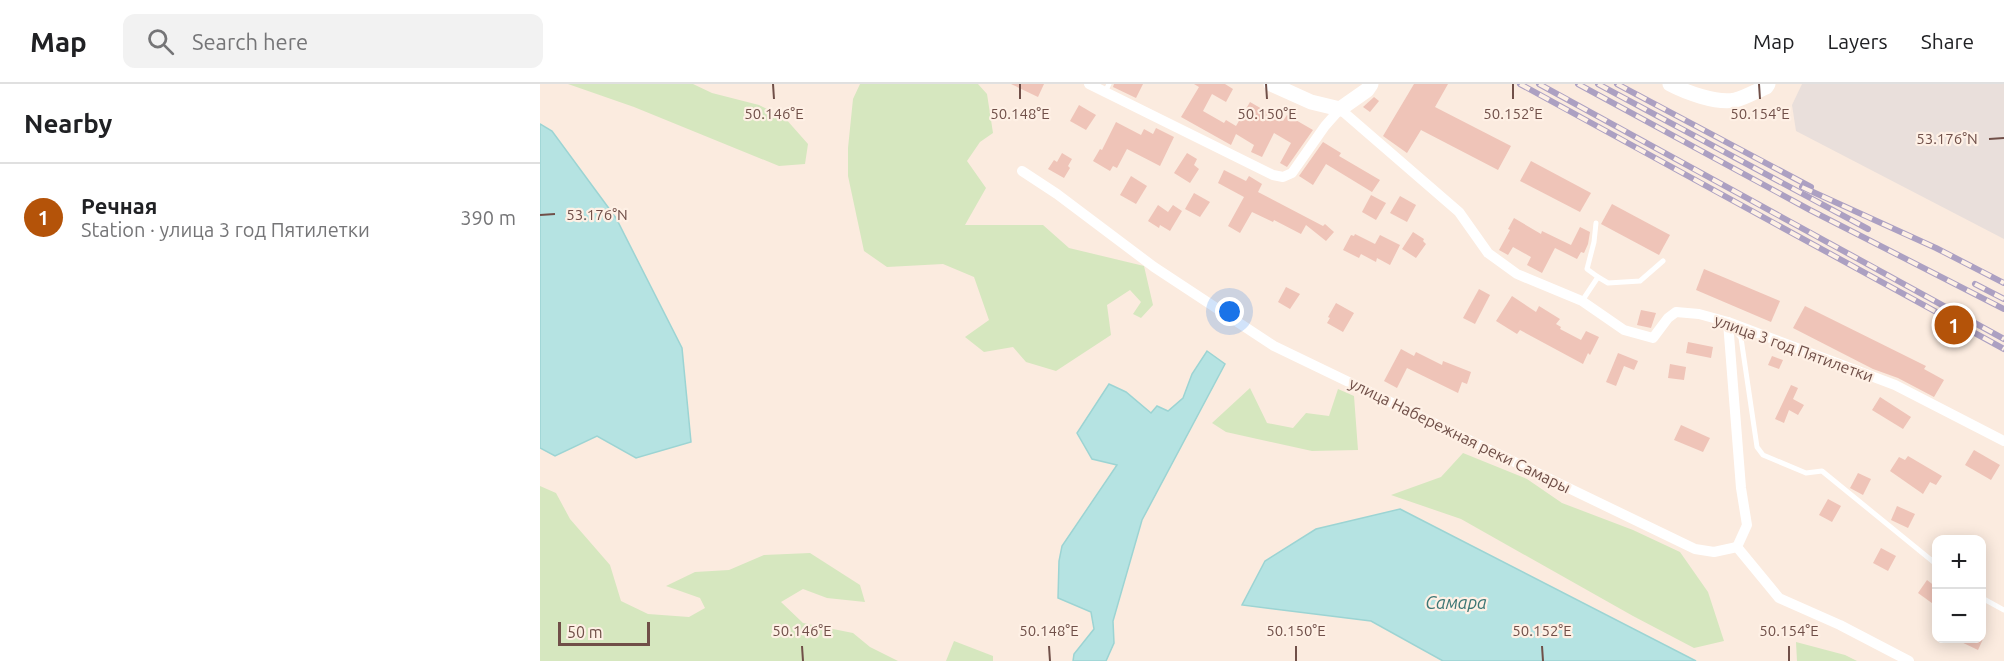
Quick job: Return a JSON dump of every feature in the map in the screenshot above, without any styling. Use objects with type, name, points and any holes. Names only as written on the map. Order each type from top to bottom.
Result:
[{"type":"street","points":[[1089,84],[1107,88],[1274,175],[1283,177],[1292,173],[1340,109],[1367,90],[1371,84]]},
{"type":"street","points":[[1270,84],[1311,102],[1340,109]]},
{"type":"street","points":[[1670,84],[1705,98],[1734,101],[1768,84]]},
{"type":"street","name":"улица 3 год Пятилетки","points":[[1340,109],[1459,212],[1488,253],[1517,274],[1582,301],[1624,330],[1653,338],[1668,318],[1676,312],[1699,314],[1728,322],[1895,385],[2004,441]]},
{"type":"street","name":"улица Набережная реки Самары","points":[[1022,171],[1057,194],[1154,267],[1274,346],[1695,549],[1714,552],[1737,547]]},
{"type":"street","points":[[1728,322],[1741,488],[1747,525],[1737,547],[1779,598],[1840,625],[1909,661]]},
{"type":"lane","points":[[1596,223],[1587,269],[1598,278],[1608,283],[1640,281],[1663,261]]},
{"type":"lane","points":[[1582,301],[1598,278]]},
{"type":"lane","points":[[1728,322],[1740,338],[1757,447],[1763,456],[1806,473],[1822,471],[1932,561]]},
{"type":"lane","points":[[1986,600],[2004,610]]},
{"type":"shaded area","points":[[1802,84],[2004,84],[2004,239],[1796,131],[1792,105]]},
{"type":"green space","points":[[568,84],[693,84],[712,93],[759,105],[785,118],[808,144],[805,164],[779,166],[634,107]]},
{"type":"green space","points":[[860,84],[978,84],[987,94],[993,133],[980,142],[967,161],[986,188],[965,225],[1043,225],[1069,248],[1144,266],[1153,305],[1141,318],[1133,314],[1141,302],[1130,290],[1107,305],[1111,335],[1056,371],[1026,362],[1013,347],[984,352],[965,337],[989,320],[974,277],[943,264],[887,267],[864,251],[848,176],[848,148],[853,99]]},
{"type":"green space","points":[[1250,388],[1267,423],[1293,428],[1306,413],[1329,416],[1338,389],[1354,396],[1358,450],[1312,451],[1226,432],[1212,423]]},
{"type":"green space","points":[[1463,453],[1527,479],[1562,503],[1633,530],[1680,552],[1708,592],[1724,641],[1694,648],[1461,519],[1391,495],[1441,477]]},
{"type":"green space","points":[[540,486],[556,493],[570,519],[610,565],[621,601],[648,614],[689,617],[705,608],[700,598],[666,586],[695,572],[729,570],[764,555],[810,553],[860,585],[865,602],[827,598],[803,589],[781,602],[803,623],[853,633],[870,647],[898,661],[540,661]]},
{"type":"green space","points":[[954,641],[993,656],[993,661],[946,661]]},
{"type":"green space","points":[[1796,642],[1845,655],[1857,661],[1797,661]]},
{"type":"water","points":[[540,124],[552,131],[616,218],[682,348],[691,442],[636,458],[597,436],[555,456],[540,448]]},
{"type":"water","points":[[1207,351],[1225,364],[1142,520],[1113,621],[1114,643],[1106,661],[1073,661],[1074,654],[1094,629],[1091,612],[1058,598],[1059,561],[1062,546],[1117,465],[1092,459],[1077,433],[1109,384],[1126,392],[1151,413],[1157,406],[1168,411],[1183,398],[1192,374]]},
{"type":"water","name":"Самара","points":[[1400,509],[1696,661],[1443,661],[1371,621],[1242,605],[1265,561],[1316,529]]},
{"type":"building","points":[[1011,84],[1044,84],[1038,97]]},
{"type":"building","points":[[1114,84],[1143,84],[1136,98],[1113,87]]},
{"type":"building","points":[[1194,84],[1225,84],[1233,89],[1226,102],[1212,94],[1203,111],[1224,123],[1226,120],[1236,126],[1250,102],[1283,121],[1287,115],[1313,130],[1287,167],[1280,163],[1291,143],[1274,133],[1262,157],[1251,152],[1254,145],[1236,134],[1231,145],[1181,117],[1199,87]]},
{"type":"building","points":[[1414,84],[1448,84],[1435,107],[1511,146],[1498,170],[1421,130],[1407,153],[1383,136]]},
{"type":"building","points":[[1374,97],[1379,101],[1370,112],[1363,107]]},
{"type":"building","points":[[1079,105],[1096,115],[1086,130],[1070,121]]},
{"type":"building","points":[[1116,122],[1141,135],[1144,129],[1153,134],[1156,128],[1174,137],[1160,166],[1127,149],[1117,168],[1113,166],[1110,171],[1093,161],[1100,149],[1102,150]]},
{"type":"building","points":[[1323,142],[1341,153],[1339,156],[1380,180],[1372,192],[1326,164],[1313,185],[1299,176]]},
{"type":"building","points":[[1062,153],[1072,159],[1064,178],[1048,169],[1054,160],[1057,162]]},
{"type":"building","points":[[1187,153],[1197,159],[1194,165],[1199,169],[1190,183],[1174,173]]},
{"type":"building","points":[[1531,161],[1591,193],[1580,212],[1520,181]]},
{"type":"building","points":[[1224,170],[1246,181],[1249,176],[1262,184],[1258,192],[1323,226],[1325,224],[1334,232],[1326,241],[1306,225],[1301,234],[1252,212],[1240,233],[1228,226],[1244,197],[1218,183]]},
{"type":"building","points":[[1131,176],[1147,186],[1136,204],[1120,195]]},
{"type":"building","points":[[1194,193],[1210,202],[1200,217],[1185,209]]},
{"type":"building","points":[[1371,195],[1386,203],[1376,220],[1362,212]]},
{"type":"building","points":[[1400,196],[1416,205],[1407,222],[1390,213]]},
{"type":"building","points":[[1612,204],[1670,235],[1659,255],[1601,224]]},
{"type":"building","points":[[1158,205],[1168,212],[1173,205],[1182,211],[1170,231],[1160,225],[1159,228],[1148,221]]},
{"type":"building","points":[[1514,218],[1541,234],[1542,231],[1571,245],[1580,227],[1590,232],[1588,244],[1584,253],[1581,252],[1577,259],[1555,248],[1542,273],[1527,265],[1531,257],[1513,247],[1508,255],[1499,250]]},
{"type":"building","points":[[1413,232],[1424,239],[1426,244],[1416,258],[1402,249]]},
{"type":"building","points":[[1355,234],[1375,244],[1380,235],[1400,245],[1390,265],[1377,258],[1376,262],[1361,254],[1359,258],[1343,250],[1351,235]]},
{"type":"building","points":[[1704,269],[1780,301],[1771,322],[1696,290]]},
{"type":"building","points":[[1286,287],[1300,294],[1290,309],[1278,302]]},
{"type":"building","points":[[1479,289],[1490,295],[1475,324],[1463,318]]},
{"type":"building","points":[[1512,296],[1536,312],[1539,306],[1560,319],[1556,324],[1561,327],[1560,329],[1581,340],[1586,331],[1599,337],[1583,364],[1520,330],[1517,334],[1496,321]]},
{"type":"building","points":[[1336,303],[1354,313],[1343,332],[1327,323]]},
{"type":"building","points":[[1805,306],[1926,366],[1924,369],[1944,380],[1934,397],[1793,328]]},
{"type":"building","points":[[1641,310],[1656,313],[1651,328],[1637,325]]},
{"type":"building","points":[[1688,342],[1713,347],[1711,358],[1686,353]]},
{"type":"building","points":[[1401,349],[1414,356],[1416,352],[1442,365],[1443,361],[1471,372],[1467,384],[1462,382],[1458,393],[1407,368],[1397,388],[1384,381]]},
{"type":"building","points":[[1618,353],[1638,361],[1634,370],[1624,366],[1616,386],[1606,382]]},
{"type":"building","points":[[1772,356],[1783,360],[1779,369],[1768,365]]},
{"type":"building","points":[[1670,364],[1686,367],[1684,380],[1668,378]]},
{"type":"building","points":[[1791,385],[1798,388],[1793,399],[1804,405],[1798,415],[1789,410],[1784,423],[1775,419]]},
{"type":"building","points":[[1880,397],[1911,417],[1903,429],[1872,410]]},
{"type":"building","points":[[1681,425],[1710,438],[1703,452],[1674,440]]},
{"type":"building","points":[[1974,450],[2000,465],[1991,480],[1965,465]]},
{"type":"building","points":[[1908,456],[1942,476],[1936,485],[1930,482],[1923,494],[1890,471],[1899,457],[1905,460]]},
{"type":"building","points":[[1858,473],[1871,479],[1863,495],[1850,488]]},
{"type":"building","points":[[1828,499],[1841,506],[1832,522],[1819,515]]},
{"type":"building","points":[[1897,506],[1915,514],[1908,528],[1891,520]]},
{"type":"building","points":[[1881,548],[1896,556],[1888,571],[1873,563]]},
{"type":"building","points":[[1927,580],[1932,584],[1932,603],[1918,593]]},
{"type":"building","points":[[1963,643],[1981,643],[1978,650]]},
{"type":"railway","points":[[1520,84],[2004,349]]},
{"type":"railway","points":[[1539,84],[2004,339]]},
{"type":"railway","points":[[1578,84],[1810,210],[2004,309]]},
{"type":"railway","points":[[1598,84],[1868,229]]},
{"type":"railway","points":[[1617,84],[1811,187]]},
{"type":"railway","points":[[1802,187],[1936,248],[2004,283]]},
{"type":"railway","points":[[1975,284],[2004,299]]},
{"type":"place","name":"Речная","points":[[1954,325]]}]
